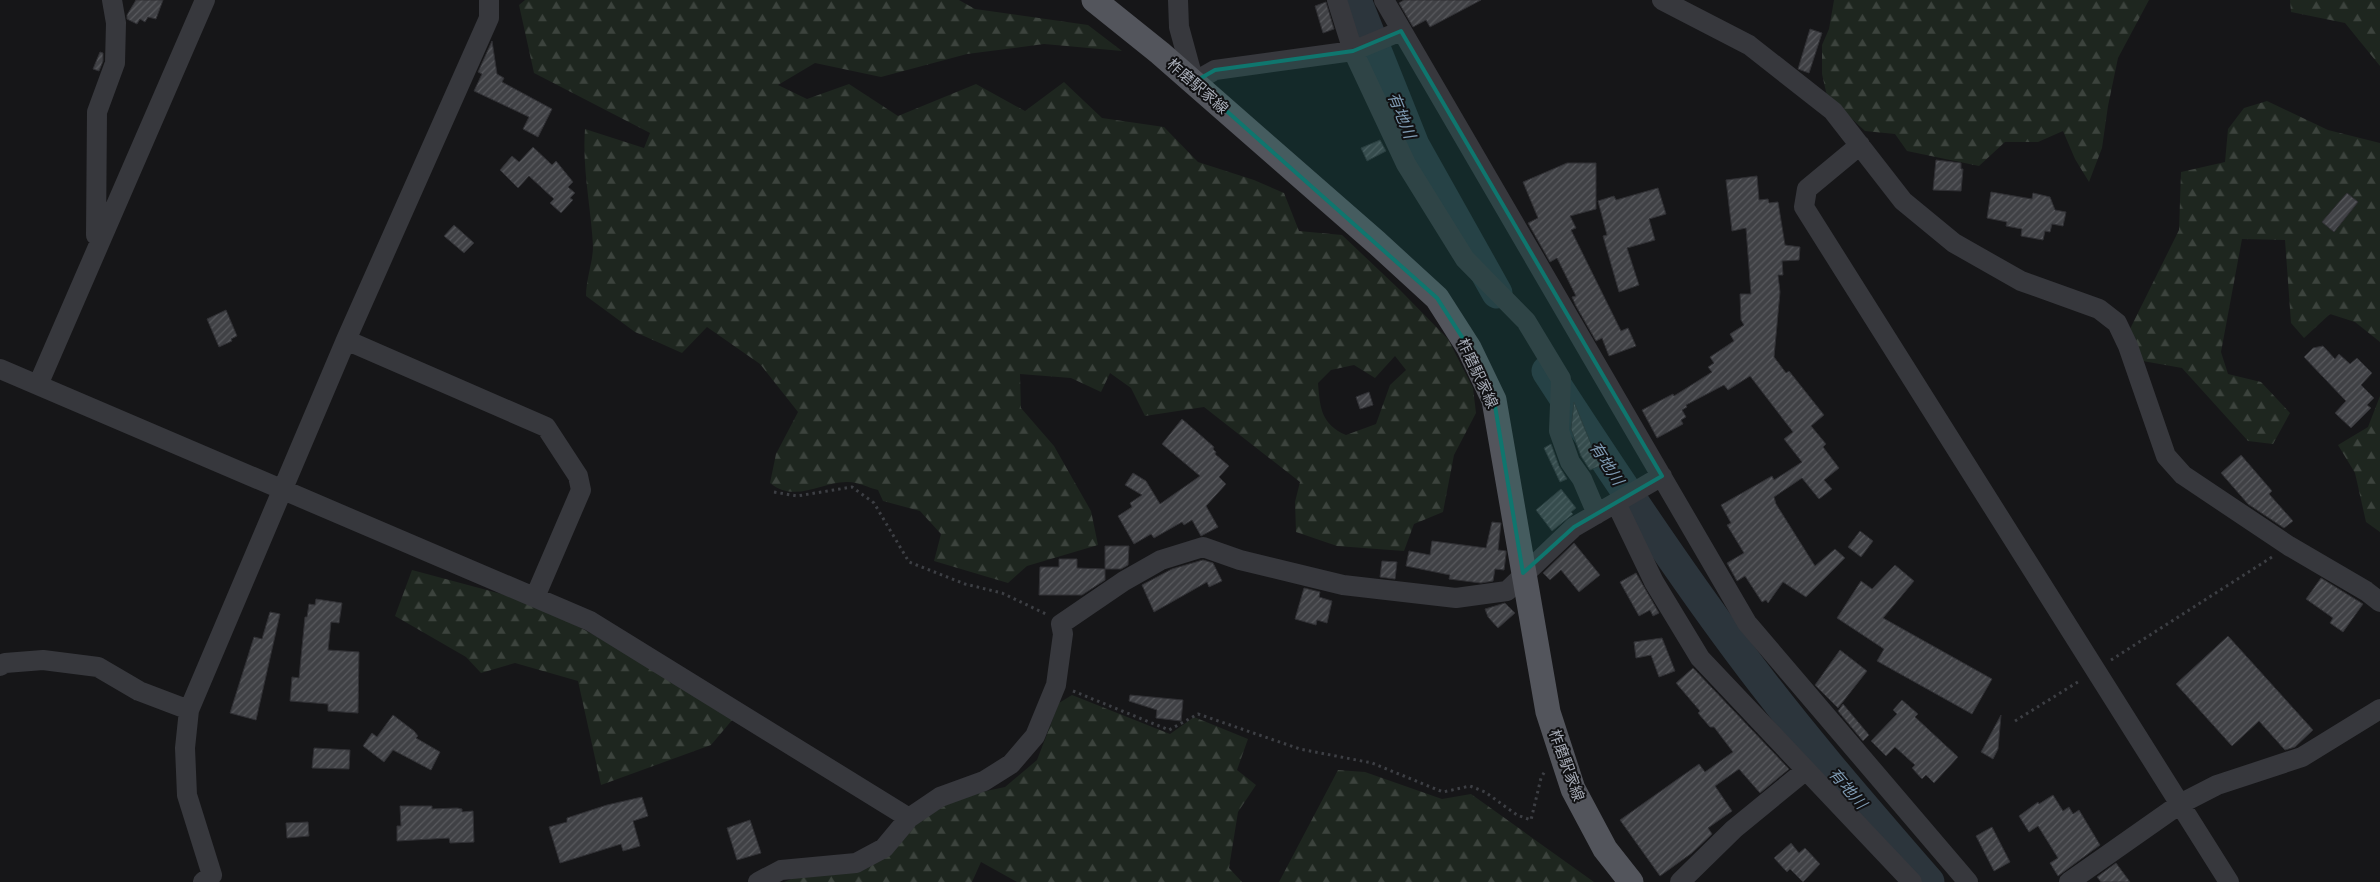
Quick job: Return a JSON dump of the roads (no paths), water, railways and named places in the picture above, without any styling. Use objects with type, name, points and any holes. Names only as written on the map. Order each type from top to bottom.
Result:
[{"type":"main road","name":"柞磨駅家線","points":[[1094,0],[1194,82],[1437,298],[1469,348],[1494,400],[1506,457],[1523,573],[1548,712],[1573,789],[1605,849],[1631,882]]},
{"type":"street","points":[[102,237],[96,235],[98,112],[115,62],[116,23],[112,0]]},
{"type":"street","points":[[38,385],[205,0]]},
{"type":"street","points":[[203,882],[212,875],[187,795],[185,748],[188,710],[284,490],[346,340],[489,18],[489,0]]},
{"type":"street","points":[[1178,0],[1180,27],[1194,82],[1215,70],[1353,51],[1401,31]]},
{"type":"street","points":[[1337,0],[1353,51],[1406,164],[1460,252],[1526,321],[1561,379],[1559,432],[1570,462],[1582,479],[1597,514]]},
{"type":"street","points":[[1384,0],[1657,478],[1747,623],[1968,882]]},
{"type":"street","points":[[1662,0],[1749,45],[1833,111],[1904,201],[1954,243],[2021,281],[2099,309],[2117,323],[2128,346],[2166,456],[2183,475],[2290,546],[2366,591],[2380,602]]},
{"type":"street","points":[[1860,145],[1807,189],[1804,207],[2229,882]]},
{"type":"street","points":[[346,340],[546,427],[578,476],[581,490],[535,597]]},
{"type":"street","points":[[0,369],[590,621],[909,818]]},
{"type":"street","points":[[758,882],[781,870],[856,863],[884,848],[909,818],[940,796],[984,781],[1011,764],[1035,736],[1056,685],[1063,634],[1061,624],[1124,581],[1162,560],[1203,547],[1240,560],[1343,585],[1456,598],[1507,590],[1574,527],[1657,478]]},
{"type":"street","points":[[1616,503],[1654,582],[1700,658],[1912,882]]},
{"type":"street","points":[[0,666],[5,663],[43,660],[98,667],[139,691],[188,710]]},
{"type":"street","points":[[2069,882],[2180,804],[2217,785],[2302,757],[2380,709]]},
{"type":"street","points":[[1680,882],[1734,828],[1806,770]]},
{"type":"waterway","name":"有地川","points":[[1356,0],[1414,145],[1497,293]]},
{"type":"waterway","name":"有地川","points":[[1547,371],[1640,511],[1737,649],[1807,738],[1929,882]]}]
